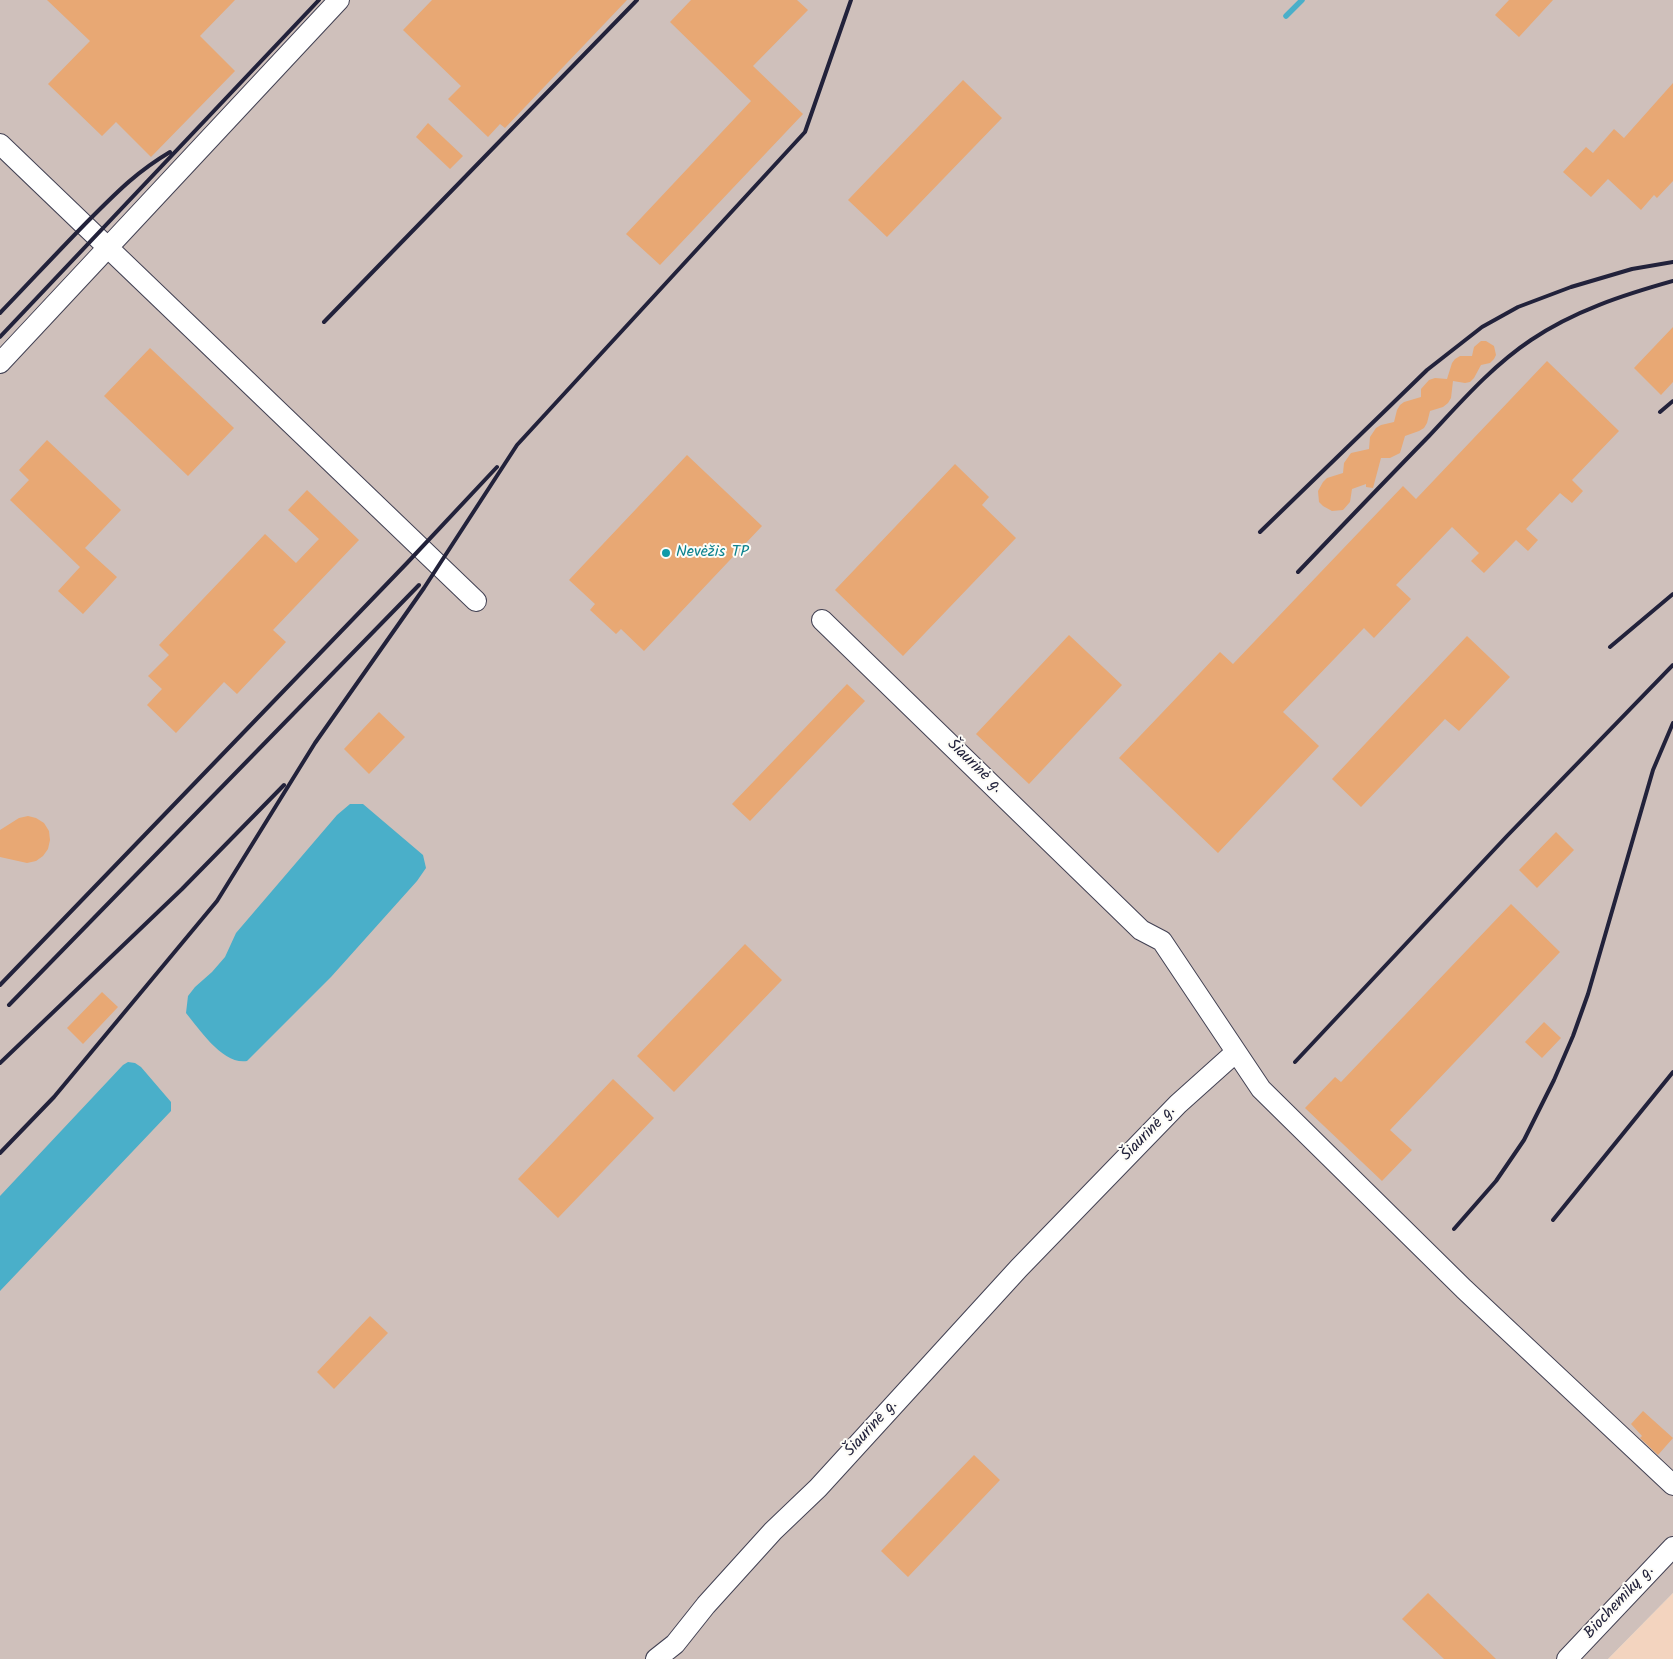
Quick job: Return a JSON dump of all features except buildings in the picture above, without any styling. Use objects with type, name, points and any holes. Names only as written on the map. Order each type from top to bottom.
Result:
[{"type":"street","points":[[0,363],[339,0]]},
{"type":"street","points":[[0,144],[476,601]]},
{"type":"street","name":"Šiaurinė g.","points":[[656,1659],[675,1644],[706,1605],[773,1531],[818,1488],[1019,1268],[1178,1104],[1236,1052],[1162,940],[1141,930],[822,620]]},
{"type":"street","points":[[1236,1052],[1261,1089],[1464,1289],[1673,1485]]},
{"type":"street","name":"Biochemikų g.","points":[[1567,1659],[1673,1547]]},
{"type":"shaded area","points":[[0,0],[1673,0],[1673,1593],[1608,1659],[0,1659]]},
{"type":"shaded area","points":[[1673,1593],[1673,1659],[1608,1659]]},
{"type":"water","points":[[350,804],[363,804],[423,855],[426,868],[417,881],[331,977],[247,1061],[229,1058],[205,1037],[186,1013],[188,996],[225,957],[236,933],[337,815]]},
{"type":"water","points":[[128,1062],[135,1063],[141,1067],[171,1102],[171,1111],[0,1291],[0,1196],[123,1065]]},
{"type":"waterway","points":[[1286,16],[1302,0]]},
{"type":"railway","points":[[0,337],[319,0]]},
{"type":"railway","points":[[324,322],[637,0]]},
{"type":"railway","points":[[0,1153],[54,1097],[217,901],[315,743],[424,588],[517,445],[805,132],[851,0]]},
{"type":"railway","points":[[0,313],[69,240],[129,181],[170,152]]},
{"type":"railway","points":[[1260,532],[1427,370],[1482,327],[1518,307],[1571,287],[1632,269],[1673,262]]},
{"type":"railway","points":[[1298,572],[1477,385],[1517,350],[1547,330],[1582,312],[1617,298],[1673,281]]},
{"type":"railway","points":[[1660,412],[1673,401]]},
{"type":"railway","points":[[0,985],[407,563],[497,467]]},
{"type":"railway","points":[[9,1005],[419,585]]},
{"type":"railway","points":[[1610,647],[1673,594]]},
{"type":"railway","points":[[1295,1062],[1507,836],[1673,665]]},
{"type":"railway","points":[[1454,1229],[1496,1181],[1524,1140],[1554,1080],[1588,994],[1653,770],[1673,723]]},
{"type":"railway","points":[[0,1063],[182,889],[284,785]]},
{"type":"railway","points":[[1553,1220],[1673,1072]]},
{"type":"place","name":"Nevėžis TP","points":[[666,553]]}]
